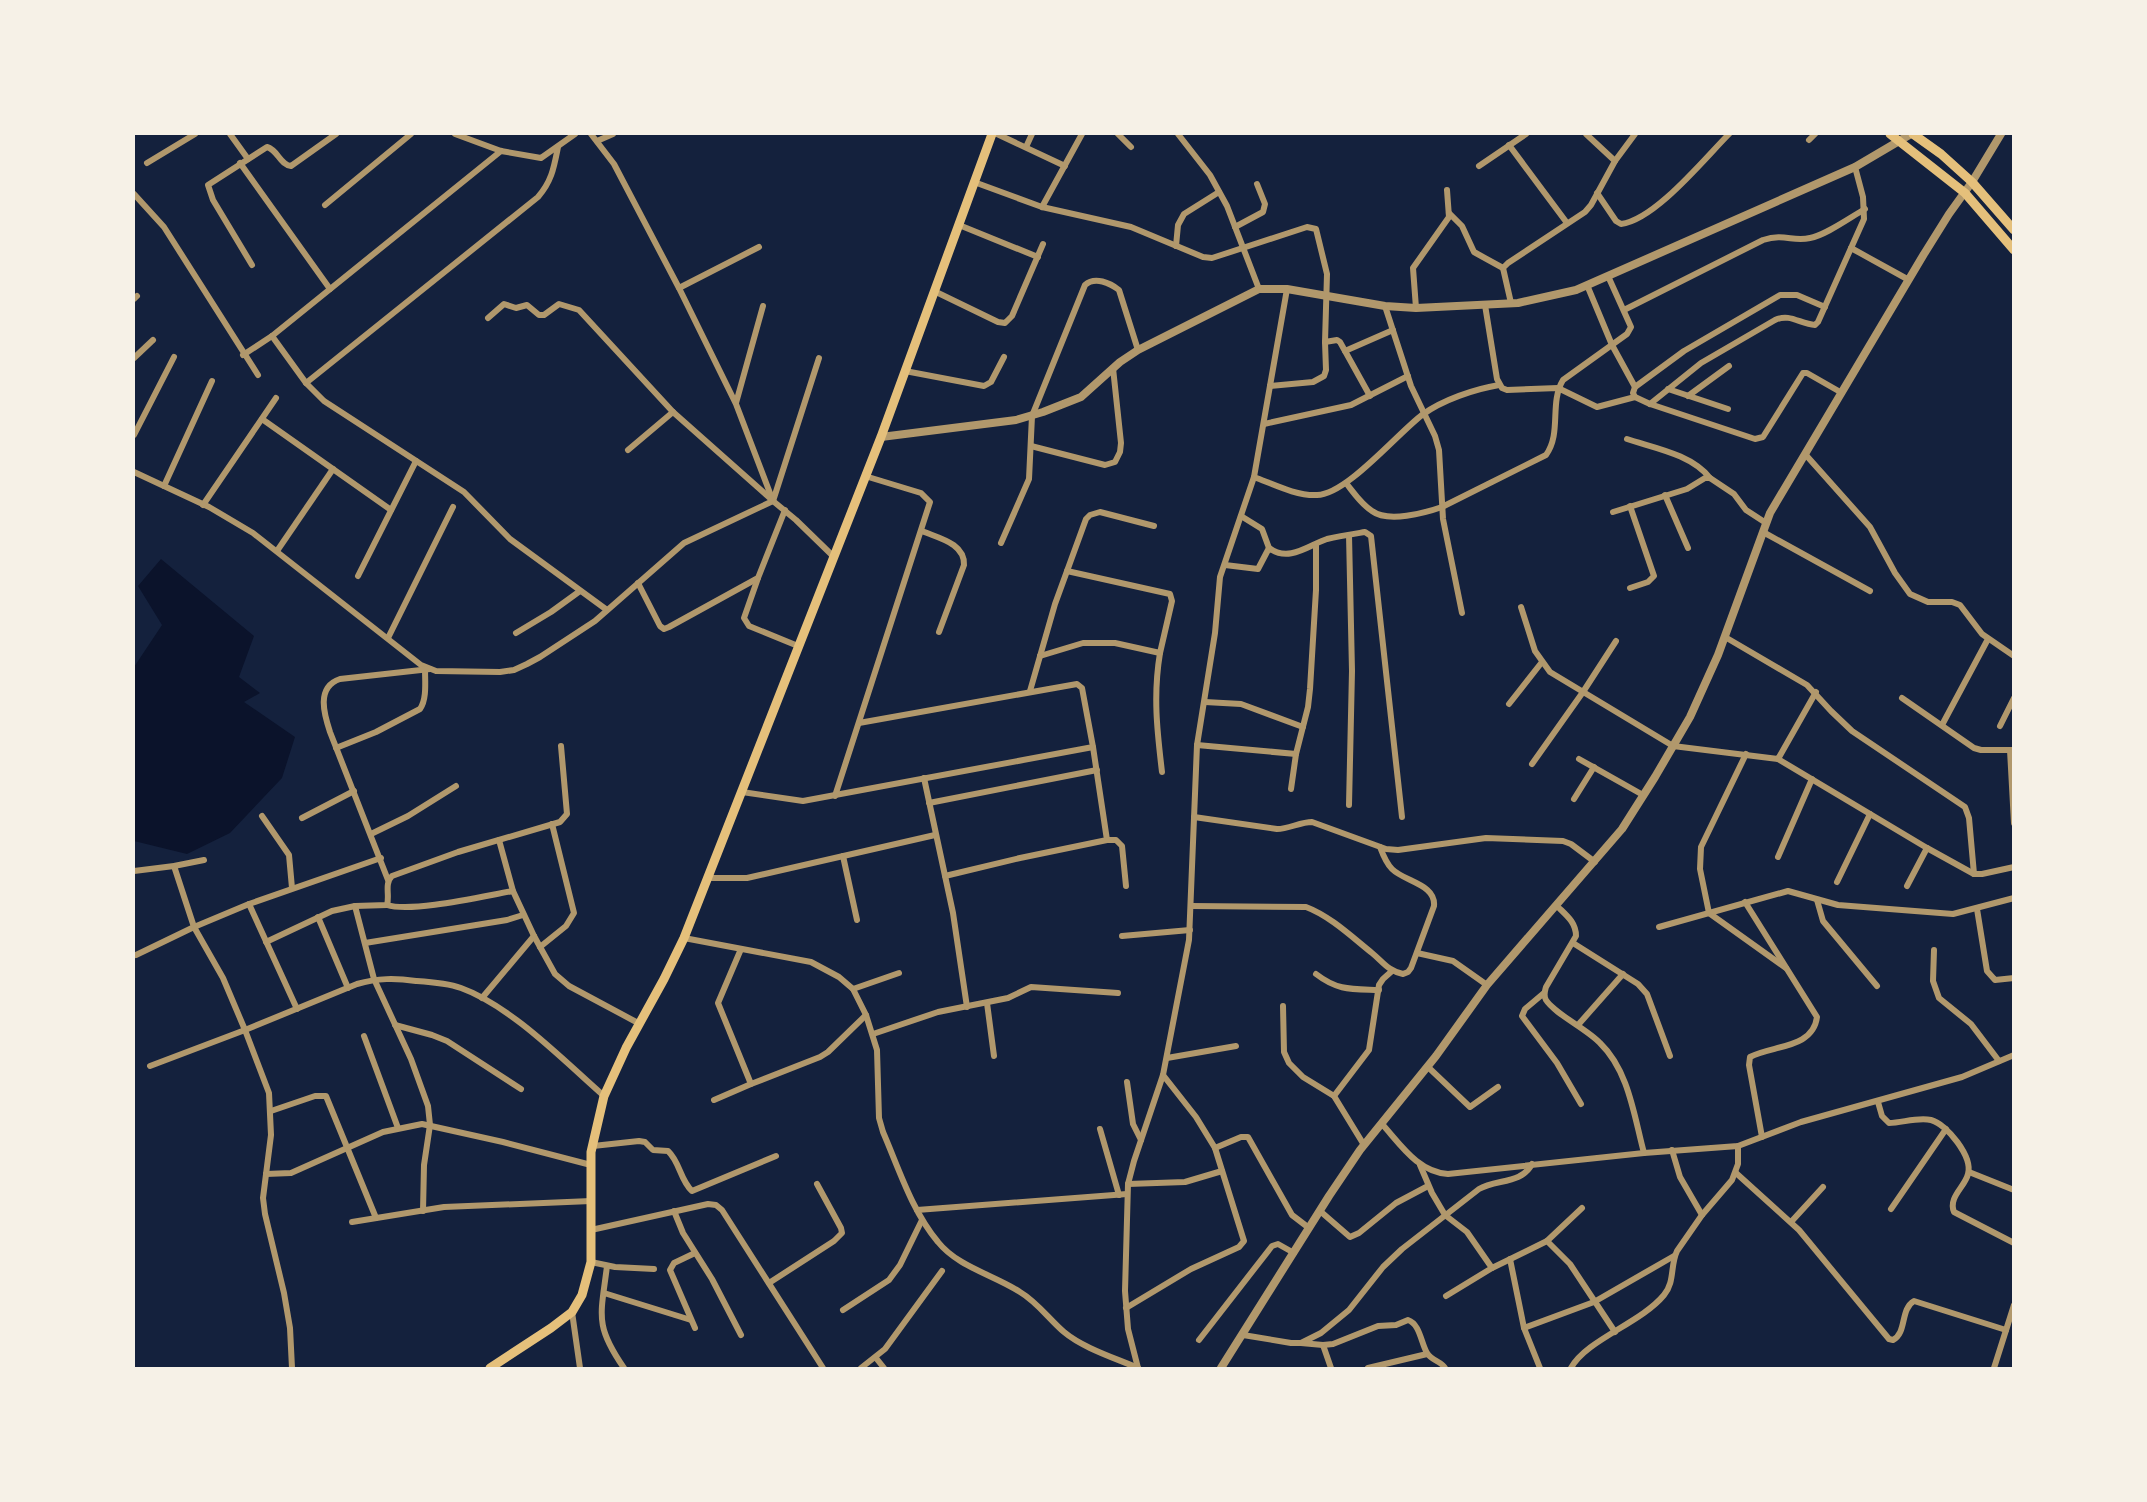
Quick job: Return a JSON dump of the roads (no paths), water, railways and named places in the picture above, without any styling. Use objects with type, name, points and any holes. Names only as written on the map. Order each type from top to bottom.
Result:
[{"type":"main road","points":[[490,1368],[572,1312],[582,1295],[591,1262],[592,1146],[604,1096],[626,1048],[684,938],[881,437],[992,134]]},
{"type":"main road","points":[[1890,134],[1965,193],[2013,250]]},
{"type":"main road","points":[[1912,134],[1941,154],[1972,182],[2013,230]]},
{"type":"street","points":[[147,163],[195,134]]},
{"type":"street","points":[[230,134],[248,159]]},
{"type":"street","points":[[252,265],[208,185],[267,147],[274,151],[285,165],[291,166],[336,134]]},
{"type":"street","points":[[325,205],[411,134]]},
{"type":"street","points":[[455,134],[501,151],[542,158],[575,134]]},
{"type":"street","points":[[591,134],[614,164],[679,288],[735,404],[773,501]]},
{"type":"street","points":[[597,141],[613,134]]},
{"type":"street","points":[[997,134],[1065,166]]},
{"type":"street","points":[[1026,147],[1032,134]]},
{"type":"street","points":[[1042,207],[1082,134]]},
{"type":"street","points":[[1118,134],[1131,147]]},
{"type":"street","points":[[1178,134],[1210,175],[1220,192],[1259,289]]},
{"type":"street","points":[[1479,166],[1526,134]]},
{"type":"street","points":[[1586,134],[1615,161]]},
{"type":"street","points":[[1503,268],[1508,262],[1585,212],[1615,161],[1635,134]]},
{"type":"street","points":[[1597,194],[1616,221],[1621,224],[1634,221],[1661,202],[1729,134]]},
{"type":"street","points":[[1809,140],[1815,134]]},
{"type":"street","points":[[881,437],[1032,416],[1080,397],[1138,350],[1259,289],[1287,289],[1385,306],[1416,308],[1510,303],[1547,297],[1587,285],[1855,167],[1912,134]]},
{"type":"street","points":[[1221,1368],[1364,1145],[1428,1067],[1487,985],[1622,829],[1690,717],[1725,637],[1770,513],[1949,214],[1965,193],[2001,134]]},
{"type":"street","points":[[1509,145],[1567,223]]},
{"type":"street","points":[[306,382],[538,196],[547,186],[552,175],[558,147]]},
{"type":"street","points":[[243,355],[272,336],[501,151]]},
{"type":"street","points":[[240,163],[330,289]]},
{"type":"street","points":[[1650,404],[1717,353],[1782,317],[1815,325],[1864,219],[1855,167]]},
{"type":"street","points":[[974,182],[1042,207],[1131,227],[1203,257],[1212,258],[1244,249],[1307,227],[1316,229],[1326,266],[1328,296],[1326,370],[1324,376],[1313,382],[1270,386]]},
{"type":"street","points":[[1235,227],[1263,212],[1265,208],[1257,184]]},
{"type":"street","points":[[1416,308],[1413,268],[1445,223],[1449,213],[1447,190]]},
{"type":"street","points":[[1176,246],[1178,225],[1184,214],[1220,192]]},
{"type":"street","points":[[134,194],[164,227],[243,355],[258,375]]},
{"type":"street","points":[[1624,310],[1763,240],[1776,236],[1801,239],[1815,237],[1864,209]]},
{"type":"street","points":[[1449,213],[1461,226],[1474,252],[1503,268],[1510,303]]},
{"type":"street","points":[[958,225],[1038,257]]},
{"type":"street","points":[[934,291],[998,322],[1005,322],[1012,316],[1043,244]]},
{"type":"street","points":[[679,288],[759,247]]},
{"type":"street","points":[[1851,248],[1909,280]]},
{"type":"street","points":[[1346,483],[1364,504],[1380,516],[1425,513],[1442,507],[1546,455],[1554,440],[1558,388],[1563,380],[1627,334],[1631,327],[1608,276]]},
{"type":"street","points":[[1001,543],[1029,479],[1032,416],[1085,285],[1089,281],[1093,279],[1119,290],[1138,350]]},
{"type":"street","points":[[1587,285],[1612,345],[1635,387]]},
{"type":"street","points":[[1138,1368],[1128,1329],[1126,1308],[1128,1184],[1163,1075],[1190,930],[1197,745],[1215,633],[1220,578],[1254,477],[1287,289]]},
{"type":"street","points":[[1635,397],[1633,390],[1635,387],[1691,347],[1780,295],[1797,295],[1825,307]]},
{"type":"street","points":[[488,318],[504,304],[516,308],[527,305],[539,315],[544,315],[560,304],[579,310],[673,412],[785,510],[833,556]]},
{"type":"street","points":[[1485,304],[1499,385]]},
{"type":"street","points":[[735,404],[763,306]]},
{"type":"street","points":[[1385,306],[1408,376],[1436,436],[1439,450],[1442,507],[1462,613]]},
{"type":"street","points":[[1346,351],[1393,330]]},
{"type":"street","points":[[272,336],[313,391],[339,412],[464,492],[510,538],[606,610]]},
{"type":"street","points":[[134,358],[153,340]]},
{"type":"street","points":[[1325,342],[1337,340],[1346,351],[1370,396]]},
{"type":"street","points":[[134,435],[174,357]]},
{"type":"street","points":[[905,371],[984,386],[991,382],[1004,357]]},
{"type":"street","points":[[387,905],[388,880],[381,858],[323,710],[330,684],[340,679],[427,669],[436,671],[514,670],[540,657],[595,621],[684,543],[773,501],[819,358]]},
{"type":"street","points":[[1688,396],[1728,366]]},
{"type":"street","points":[[1031,446],[1105,465],[1115,462],[1121,443],[1113,369]]},
{"type":"street","points":[[1254,477],[1306,494],[1328,493],[1346,483],[1424,414],[1472,390],[1499,385],[1507,390],[1558,388],[1597,406],[1635,397],[1650,404],[1760,439],[1803,373],[1807,373],[1842,393]]},
{"type":"street","points":[[1264,424],[1333,410],[1370,396],[1408,376]]},
{"type":"street","points":[[164,486],[212,381]]},
{"type":"street","points":[[1668,389],[1728,410]]},
{"type":"street","points":[[203,504],[276,398]]},
{"type":"street","points":[[628,450],[673,412]]},
{"type":"street","points":[[262,418],[391,510]]},
{"type":"street","points":[[1626,439],[1689,460],[1704,469],[1710,478],[1734,494],[1746,510],[1765,528],[1870,591]]},
{"type":"street","points":[[1805,454],[1870,527],[1895,573],[1910,594],[1928,602],[1952,602],[1960,605],[1988,639],[2013,656]]},
{"type":"street","points":[[358,576],[416,461]]},
{"type":"street","points":[[277,551],[333,470]]},
{"type":"street","points":[[134,472],[203,504],[253,533],[427,669]]},
{"type":"street","points":[[835,796],[930,502],[921,493],[865,476]]},
{"type":"street","points":[[1613,512],[1687,489],[1705,478],[1710,478]]},
{"type":"street","points":[[1665,495],[1689,548]]},
{"type":"street","points":[[388,638],[453,507]]},
{"type":"street","points":[[1630,507],[1654,576],[1648,582],[1630,588]]},
{"type":"street","points":[[785,510],[744,618],[749,626],[798,646]]},
{"type":"street","points":[[1030,692],[1066,571],[1086,519],[1100,512],[1154,526]]},
{"type":"street","points":[[1241,516],[1262,530],[1269,548],[1277,552],[1304,551],[1325,540],[1370,533],[1402,817]]},
{"type":"street","points":[[922,531],[956,546],[962,551],[964,558],[964,565],[939,632]]},
{"type":"street","points":[[1349,535],[1352,671],[1349,805]]},
{"type":"street","points":[[1291,789],[1310,689],[1316,590],[1316,545]]},
{"type":"street","points":[[1225,565],[1258,569],[1269,548]]},
{"type":"street","points":[[1066,571],[1170,594],[1172,601],[1155,681],[1155,714],[1162,772]]},
{"type":"street","points":[[638,583],[660,626],[664,628],[758,578]]},
{"type":"street","points":[[516,633],[561,606],[580,591]]},
{"type":"street","points":[[1521,607],[1535,651],[1551,672],[1673,746],[1778,759],[1974,874],[2013,867]]},
{"type":"street","points":[[1725,637],[1794,676],[1816,692],[1831,711],[1852,731],[1965,807],[1969,818],[1974,874]]},
{"type":"street","points":[[1942,725],[1988,639]]},
{"type":"street","points":[[1532,764],[1616,641]]},
{"type":"street","points":[[1040,656],[1083,643],[1115,643],[1160,653]]},
{"type":"street","points":[[1509,704],[1542,662]]},
{"type":"street","points":[[336,748],[376,732],[420,709],[424,699],[427,669]]},
{"type":"street","points":[[859,723],[1077,684],[1082,688],[1107,840]]},
{"type":"street","points":[[1778,759],[1816,692]]},
{"type":"street","points":[[1902,698],[1981,750],[2012,750],[2013,822]]},
{"type":"street","points":[[2000,726],[2013,698]]},
{"type":"street","points":[[1205,702],[1241,704],[1303,727]]},
{"type":"street","points":[[1197,745],[1296,754]]},
{"type":"street","points":[[388,880],[400,873],[448,855],[560,822],[567,814],[561,746]]},
{"type":"street","points":[[742,792],[803,801],[1093,747]]},
{"type":"street","points":[[1746,754],[1701,847],[1700,869],[1709,913],[1789,970]]},
{"type":"street","points":[[1579,759],[1643,795]]},
{"type":"street","points":[[1574,799],[1594,767]]},
{"type":"street","points":[[929,802],[1097,770]]},
{"type":"street","points":[[924,778],[953,913],[967,1006]]},
{"type":"street","points":[[1778,857],[1812,779]]},
{"type":"street","points":[[371,834],[408,816],[456,786]]},
{"type":"street","points":[[302,818],[354,791]]},
{"type":"street","points":[[1837,882],[1870,814]]},
{"type":"street","points":[[262,816],[289,855],[292,888]]},
{"type":"street","points":[[1194,817],[1277,829],[1312,822],[1380,847],[1398,850],[1502,838],[1563,841],[1571,844],[1595,862]]},
{"type":"street","points":[[540,947],[566,926],[574,913],[552,824]]},
{"type":"street","points":[[708,878],[747,878],[935,835]]},
{"type":"street","points":[[500,840],[513,891],[523,915],[560,980],[640,1024]]},
{"type":"street","points":[[945,876],[1020,858],[1116,840],[1122,846],[1126,886]]},
{"type":"street","points":[[1191,906],[1306,907],[1319,913],[1392,971],[1403,974],[1408,972],[1417,953],[1435,900],[1428,889],[1390,868],[1380,847]]},
{"type":"street","points":[[1907,886],[1927,848]]},
{"type":"street","points":[[843,856],[857,920]]},
{"type":"street","points":[[136,955],[249,904],[381,858]]},
{"type":"street","points":[[134,871],[204,860]]},
{"type":"street","points":[[174,866],[194,927],[223,978],[269,1093],[271,1135],[263,1198],[290,1328],[292,1368]]},
{"type":"street","points":[[266,942],[332,911],[355,906],[387,905],[398,908],[513,891]]},
{"type":"street","points":[[1659,927],[1788,891],[1838,904],[1953,914],[2013,898]]},
{"type":"street","points":[[1816,900],[1823,921],[1877,986]]},
{"type":"street","points":[[1745,902],[1815,1012],[1816,1023],[1809,1035],[1800,1041],[1750,1057],[1749,1065],[1762,1137]]},
{"type":"street","points":[[249,904],[297,1009]]},
{"type":"street","points":[[355,906],[374,979],[427,1100],[430,1125],[424,1165],[423,1211]]},
{"type":"street","points":[[1557,906],[1572,921],[1576,928],[1576,936],[1544,993],[1525,1009],[1522,1016],[1557,1063],[1581,1104]]},
{"type":"street","points":[[1977,909],[1987,971],[1995,980],[2013,978]]},
{"type":"street","points":[[364,943],[507,920],[523,915]]},
{"type":"street","points":[[318,917],[348,988]]},
{"type":"street","points":[[1122,936],[1190,930]]},
{"type":"street","points":[[482,998],[534,936]]},
{"type":"street","points":[[684,938],[811,962],[839,977],[853,989],[873,1034],[878,1063],[879,1118],[883,1132],[922,1220],[940,1245],[951,1254],[1020,1291],[1064,1332],[1076,1340],[1138,1368]]},
{"type":"street","points":[[1573,943],[1638,984],[1647,994],[1670,1056]]},
{"type":"street","points":[[741,949],[718,1003],[751,1084]]},
{"type":"street","points":[[1934,950],[1933,981],[1939,998],[1971,1024],[1999,1061]]},
{"type":"street","points":[[1417,953],[1453,961],[1487,985]]},
{"type":"street","points":[[1334,1096],[1369,1050],[1379,990],[1383,978],[1392,971]]},
{"type":"street","points":[[853,989],[899,973]]},
{"type":"street","points":[[1316,974],[1335,987],[1379,990]]},
{"type":"street","points":[[1578,1025],[1623,974]]},
{"type":"street","points":[[150,1066],[348,988],[374,979],[398,979],[454,986],[482,998],[531,1033],[604,1096]]},
{"type":"street","points":[[873,1034],[938,1012],[1008,998],[1031,987],[1118,993]]},
{"type":"street","points":[[1544,993],[1546,1000],[1554,1008],[1602,1044],[1616,1063],[1626,1085],[1644,1153]]},
{"type":"street","points":[[987,1003],[994,1056]]},
{"type":"street","points":[[1283,1006],[1284,1052],[1289,1063],[1303,1077],[1334,1096],[1364,1145]]},
{"type":"street","points":[[714,1100],[828,1052],[866,1015]]},
{"type":"street","points":[[395,1025],[447,1041],[521,1089]]},
{"type":"street","points":[[364,1036],[398,1128]]},
{"type":"street","points":[[1167,1058],[1236,1046]]},
{"type":"street","points":[[1382,1124],[1420,1164],[1437,1173],[1448,1174],[1672,1150],[1738,1146],[1802,1122],[1962,1077],[2013,1055]]},
{"type":"street","points":[[1428,1067],[1470,1107],[1498,1087]]},
{"type":"street","points":[[1126,1308],[1191,1269],[1242,1244],[1244,1236],[1215,1148],[1196,1117],[1163,1075]]},
{"type":"street","points":[[1127,1082],[1133,1124],[1141,1140]]},
{"type":"street","points":[[271,1111],[315,1096],[326,1096],[376,1218]]},
{"type":"street","points":[[1878,1102],[1882,1116],[1889,1123],[1925,1119],[1936,1122],[1946,1129],[1968,1161],[1969,1172],[1953,1201],[1954,1212],[2013,1243]]},
{"type":"street","points":[[266,1174],[291,1173],[347,1147],[398,1128],[430,1125],[591,1166]]},
{"type":"street","points":[[1891,1209],[1946,1129]]},
{"type":"street","points":[[1100,1130],[1119,1195]]},
{"type":"street","points":[[1215,1148],[1241,1137],[1248,1137],[1292,1215],[1309,1228]]},
{"type":"street","points":[[592,1146],[639,1141],[645,1142],[653,1150],[668,1151],[675,1160],[686,1185],[692,1191],[776,1156]]},
{"type":"street","points":[[1524,1328],[1594,1302],[1674,1256],[1702,1215],[1732,1180],[1736,1173],[1738,1146]]},
{"type":"street","points":[[1672,1150],[1680,1177],[1702,1215]]},
{"type":"street","points":[[1420,1164],[1428,1186],[1445,1215],[1467,1232],[1492,1268]]},
{"type":"street","points":[[1301,1343],[1321,1333],[1349,1310],[1389,1261],[1466,1198],[1489,1183],[1519,1177],[1528,1171],[1532,1164]]},
{"type":"street","points":[[1128,1184],[1185,1182],[1222,1172]]},
{"type":"street","points":[[1969,1172],[2013,1190]]},
{"type":"street","points":[[1736,1173],[1791,1222],[1889,1339],[1893,1340],[1899,1335],[1908,1307],[1914,1301],[2006,1330]]},
{"type":"street","points":[[769,1283],[834,1241],[842,1233],[817,1184]]},
{"type":"street","points":[[1320,1211],[1350,1237],[1359,1233],[1396,1203],[1428,1186]]},
{"type":"street","points":[[1791,1222],[1823,1187]]},
{"type":"street","points":[[917,1210],[1127,1194]]},
{"type":"street","points":[[352,1222],[444,1207],[591,1201]]},
{"type":"street","points":[[591,1230],[708,1204],[716,1205],[728,1219],[823,1368]]},
{"type":"street","points":[[1446,1296],[1492,1268],[1547,1241],[1582,1208]]},
{"type":"street","points":[[675,1211],[683,1233],[712,1279],[741,1335]]},
{"type":"street","points":[[843,1310],[889,1280],[900,1265],[922,1220]]},
{"type":"street","points":[[1547,1241],[1570,1264],[1615,1332]]},
{"type":"street","points":[[1199,1340],[1272,1246],[1282,1245],[1294,1253]]},
{"type":"street","points":[[695,1253],[674,1263],[670,1270],[695,1328]]},
{"type":"street","points":[[1571,1368],[1578,1358],[1615,1332],[1637,1320],[1662,1297],[1672,1279],[1674,1256]]},
{"type":"street","points":[[1510,1259],[1524,1328],[1540,1368]]},
{"type":"street","points":[[591,1262],[607,1266],[654,1269]]},
{"type":"street","points":[[607,1266],[602,1326],[608,1345],[624,1368]]},
{"type":"street","points":[[861,1368],[885,1349],[942,1270]]},
{"type":"street","points":[[604,1293],[692,1320]]},
{"type":"street","points":[[1994,1368],[2013,1305]]},
{"type":"street","points":[[572,1312],[579,1368]]},
{"type":"street","points":[[1244,1335],[1291,1343],[1323,1345],[1343,1341],[1378,1326],[1396,1325],[1408,1320],[1415,1325],[1427,1354],[1445,1368]]},
{"type":"street","points":[[1323,1345],[1331,1368]]},
{"type":"street","points":[[1368,1368],[1427,1354]]},
{"type":"street","points":[[876,1358],[884,1368]]},
{"type":"water","points":[[161,559],[254,636],[239,677],[260,693],[244,702],[295,737],[282,778],[230,833],[187,854],[134,841],[134,667],[162,625],[138,586]]}]
